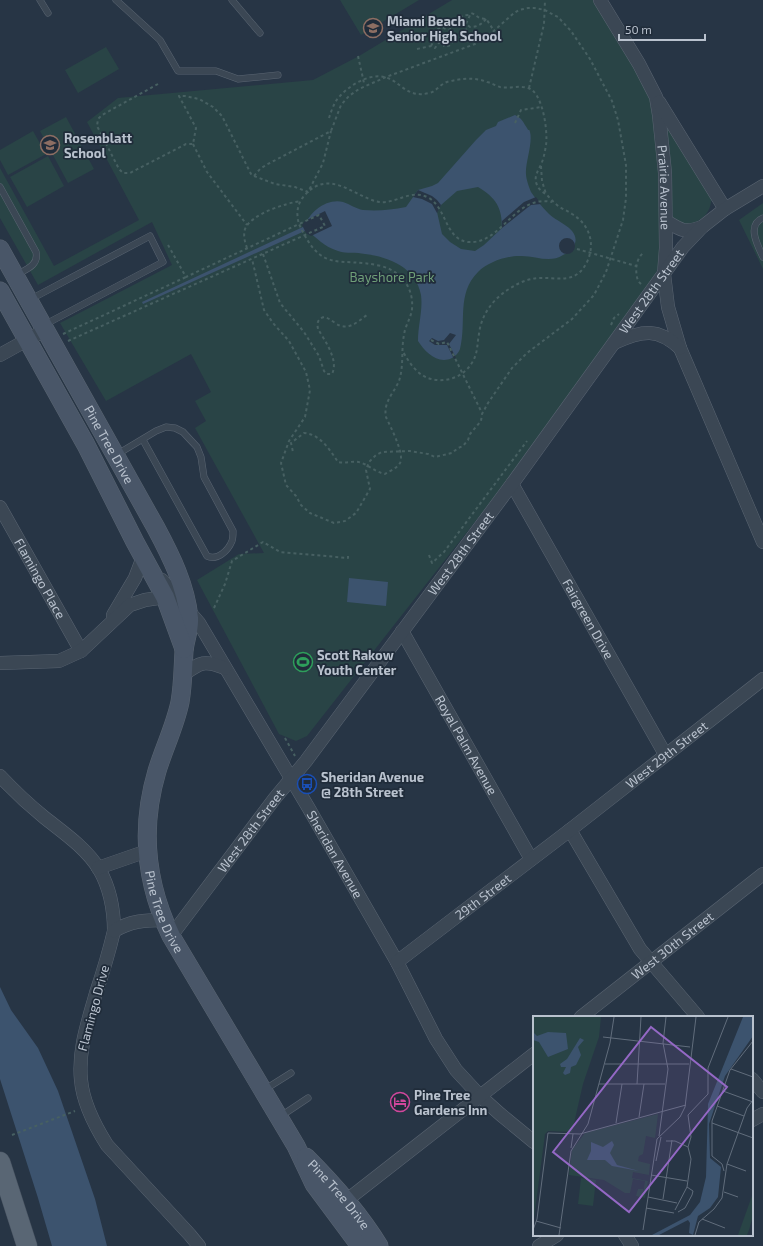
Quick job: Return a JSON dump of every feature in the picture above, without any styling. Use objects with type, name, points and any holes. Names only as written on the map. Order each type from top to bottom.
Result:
[{"type":"main road","name":"Pine Tree Drive","points":[[0,249],[29,300],[50,330],[115,456],[156,528],[173,562],[185,594],[190,625],[184,650],[182,690],[177,715],[160,762],[152,793],[147,822],[147,851],[153,890],[171,936],[296,1146],[314,1184],[360,1246]]},
{"type":"main road","name":"Pine Tree Drive","points":[[0,291],[86,445],[165,597],[184,650]]},
{"type":"main road","name":"Pine Tree Drive","points":[[296,1146],[347,1200],[361,1217],[379,1246]]},
{"type":"main road","points":[[0,1162],[6,1201],[26,1246]]},
{"type":"street","name":"Prairie Avenue","points":[[600,0],[639,64],[656,97],[725,209]]},
{"type":"street","name":"Prairie Avenue","points":[[656,97],[665,173],[666,248],[664,274],[668,307],[680,348],[763,542]]},
{"type":"street","name":"West 28th Street","points":[[171,936],[275,798],[306,761],[512,484],[683,247],[702,227],[725,209],[763,186]]},
{"type":"street","points":[[666,222],[682,230],[690,231],[702,227]]},
{"type":"street","points":[[0,355],[27,340],[50,330]]},
{"type":"street","points":[[615,343],[637,333],[649,332],[670,339],[680,348]]},
{"type":"street","name":"Fairgreen Drive","points":[[512,484],[665,754]]},
{"type":"street","name":"Flamingo Place","points":[[0,507],[81,651]]},
{"type":"street","points":[[107,627],[135,578],[143,557]]},
{"type":"street","name":"Sheridan Avenue","points":[[143,557],[199,623],[291,778],[397,962],[436,1039],[456,1070],[480,1096],[533,1141]]},
{"type":"street","points":[[0,663],[59,661],[81,651],[124,609],[134,603],[165,597]]},
{"type":"street","name":"Royal Palm Avenue","points":[[402,631],[531,859]]},
{"type":"street","points":[[184,674],[203,662],[225,668]]},
{"type":"street","name":"West 29th Street","points":[[570,830],[665,754],[763,679]]},
{"type":"street","name":"Flamingo Drive","points":[[0,776],[36,811],[76,842],[98,868],[110,896],[114,914],[114,931],[84,1035],[81,1056],[81,1081],[87,1106],[98,1132],[107,1145],[190,1234],[199,1246]]},
{"type":"street","points":[[570,830],[640,949],[697,1016]]},
{"type":"street","name":"29th Street","points":[[397,962],[570,830]]},
{"type":"street","points":[[98,868],[147,851]]},
{"type":"street","name":"West 30th Street","points":[[582,1016],[763,874]]},
{"type":"street","points":[[114,931],[122,926],[140,920],[164,920]]},
{"type":"street","points":[[347,1200],[533,1055]]},
{"type":"street","points":[[753,1080],[763,1092]]},
{"type":"street","points":[[753,1119],[763,1114]]},
{"type":"street","points":[[539,1246],[555,1236]]},
{"type":"street","points":[[626,1236],[632,1246]]},
{"type":"lane","points":[[40,0],[48,13]]},
{"type":"lane","points":[[116,0],[160,40],[178,71],[216,71],[238,79],[278,75]]},
{"type":"lane","points":[[232,0],[260,34]]},
{"type":"lane","points":[[0,187],[36,252],[37,257],[36,262],[32,266],[15,275]]},
{"type":"lane","points":[[763,218],[759,219],[754,229],[754,239],[763,258]]},
{"type":"lane","points":[[29,300],[150,236],[163,262],[50,330]]},
{"type":"lane","points":[[115,456],[156,431],[166,427],[175,428],[183,432],[197,447],[202,457],[204,477],[233,531],[233,540],[222,554],[210,558],[207,556],[143,440]]},
{"type":"lane","points":[[263,1091],[291,1073]]},
{"type":"lane","points":[[279,1118],[308,1098]]},
{"type":"path","points":[[529,88],[544,24],[545,0]]},
{"type":"path","points":[[252,259],[264,310],[289,341],[306,372],[310,390],[305,417],[289,442],[281,463],[286,485],[296,496],[301,505],[310,513],[334,523],[345,521],[356,513],[370,489],[367,476],[367,466],[376,455],[382,452],[400,452],[415,451],[435,457],[452,453],[463,446],[468,440],[470,434],[481,421],[482,414],[488,403],[520,360],[572,319],[586,304],[600,284],[620,232],[625,208],[625,159],[618,120],[612,101],[584,48],[561,20],[545,10],[534,8],[519,10],[483,40],[466,48],[386,77],[359,89],[349,96],[341,105],[331,131],[329,144],[323,163],[308,192],[301,201],[297,214],[304,236],[315,251],[330,260],[339,263],[366,264],[385,267],[397,273],[404,280],[411,293],[411,314],[405,329],[399,378],[389,399],[386,411],[386,417],[400,452],[401,460],[399,464],[384,474],[377,472],[367,466],[364,464],[353,461],[344,463],[338,462],[327,445],[310,433],[304,433],[291,443],[293,452]]},
{"type":"path","points":[[431,46],[436,38],[439,28],[449,30],[454,26],[458,17],[468,14],[470,15],[472,13],[479,18],[486,19],[494,31]]},
{"type":"path","points":[[470,15],[466,22],[467,26],[470,27]]},
{"type":"path","points":[[418,49],[431,46],[435,48],[443,39],[445,41],[444,46],[448,46],[454,42],[457,35],[470,27],[480,25],[486,19]]},
{"type":"path","points":[[358,56],[364,82]]},
{"type":"path","points":[[329,118],[333,107],[340,96],[352,86],[364,82],[370,78],[386,77],[406,90],[421,94],[432,92],[444,83],[465,78],[477,79],[503,87],[529,88],[535,91],[542,107],[547,136],[545,153],[536,173],[536,181],[539,189],[553,202],[574,215],[585,225],[592,242],[588,261],[583,268],[572,277],[562,280],[542,278],[525,281],[496,298],[486,311],[481,324],[478,350],[475,358],[470,366],[462,373],[447,380],[428,378],[416,370],[408,361],[402,350]]},
{"type":"path","points":[[158,84],[102,115],[98,119],[97,126],[119,169],[123,173],[130,173],[186,144],[193,144]]},
{"type":"path","points":[[247,225],[206,172],[193,144],[196,128],[179,96],[199,99],[213,107],[222,116],[251,174],[275,184],[296,187],[308,192]]},
{"type":"path","points":[[515,123],[521,110],[542,107]]},
{"type":"path","points":[[254,176],[266,165],[331,131]]},
{"type":"path","points":[[541,164],[542,181],[546,194]]},
{"type":"path","points":[[308,192],[319,186],[334,184],[345,186],[368,198],[380,202],[390,201],[415,194],[425,196],[439,207],[452,233],[459,239],[469,242],[485,239],[530,203],[541,200],[553,202]]},
{"type":"path","points":[[248,248],[244,236],[247,225],[253,220],[283,204],[301,201]]},
{"type":"path","points":[[50,330],[186,277],[320,215],[325,226],[66,342]]},
{"type":"path","points":[[168,245],[186,277]]},
{"type":"path","points":[[577,249],[636,266]]},
{"type":"path","points":[[639,289],[641,285],[638,282],[636,266],[638,260],[644,252]]},
{"type":"path","points":[[263,254],[280,303],[304,332],[327,374],[332,374],[334,364],[318,329],[317,324],[319,319],[324,316],[340,326],[347,327],[355,324],[367,315]]},
{"type":"path","points":[[611,326],[614,318],[619,314]]},
{"type":"path","points":[[431,340],[439,344],[447,342],[482,414]]},
{"type":"path","points":[[429,555],[432,564],[444,552],[528,439]]},
{"type":"path","points":[[214,608],[225,584],[232,561],[263,542],[280,552],[348,558],[348,556]]},
{"type":"path","points":[[285,738],[298,761]]},
{"type":"path","points":[[12,1135],[75,1111]]},
{"type":"green space","points":[[340,0],[419,0],[361,35]]},
{"type":"green space","name":"Bayshore Park","points":[[452,0],[594,0],[648,92],[652,105],[660,177],[659,265],[655,275],[507,481],[307,736],[296,741],[279,734],[197,580],[239,554],[264,553],[195,428],[206,421],[195,401],[211,392],[191,354],[106,401],[60,323],[172,265],[152,222],[38,285],[0,218],[0,168],[54,266],[139,220],[87,122],[118,98],[313,80],[359,56]]},
{"type":"green space","points":[[106,47],[119,69],[78,93],[65,70]]},
{"type":"green space","points":[[66,117],[94,169],[68,183],[40,131]]},
{"type":"green space","points":[[667,127],[712,195],[707,213],[700,220],[690,225],[673,220]]},
{"type":"green space","points":[[33,131],[46,154],[8,175],[0,160],[0,150]]},
{"type":"green space","points":[[48,156],[64,186],[27,207],[10,177]]},
{"type":"green space","points":[[763,203],[763,269],[739,220]]},
{"type":"water","points":[[515,115],[521,119],[529,130],[531,137],[526,174],[531,192],[552,217],[572,231],[575,236],[575,241],[571,250],[558,258],[547,259],[514,256],[497,260],[482,268],[471,281],[464,299],[460,349],[452,358],[447,360],[437,359],[428,353],[418,341],[421,295],[414,278],[408,271],[384,258],[362,253],[341,252],[328,247],[307,230],[143,304],[142,302],[305,226],[310,216],[325,204],[337,201],[360,209],[369,210],[384,210],[406,207],[418,190],[438,183],[476,140],[486,130],[496,126],[498,122]],"holes":[[[478,187],[494,199],[497,204],[501,214],[502,228],[484,245],[475,251],[461,249],[450,242],[442,234],[437,212],[441,205],[457,191]]]},
{"type":"water","points":[[349,578],[388,582],[386,606],[347,602]]},
{"type":"water","points":[[0,987],[11,1010],[38,1048],[58,1091],[95,1199],[107,1246],[52,1246],[0,1079]]},
{"type":"pier","points":[[418,190],[432,196],[437,200],[441,205],[437,213],[432,204],[422,199],[413,197]]},
{"type":"pier","points":[[536,197],[541,204],[531,205],[502,228],[502,221],[524,202]]},
{"type":"pier","points":[[325,211],[332,226],[311,236],[306,233],[302,225],[305,221]]},
{"type":"pier","points":[[567,238],[574,243],[575,246],[570,253],[567,254],[560,249],[559,246],[564,239]]},
{"type":"pier","points":[[450,333],[456,335],[449,344],[456,358],[454,359],[447,345],[435,345],[429,341],[432,338],[438,341],[444,340]]},
{"type":"place","name":"Miami Beach Senior High School","points":[[373,28]]},
{"type":"place","name":"Rosenblatt School","points":[[50,145]]},
{"type":"place","name":"Scott Rakow Youth Center","points":[[303,662]]},
{"type":"place","name":"Sheridan Avenue @ 28th Street","points":[[307,784]]},
{"type":"place","name":"Pine Tree Gardens Inn","points":[[400,1102]]}]
